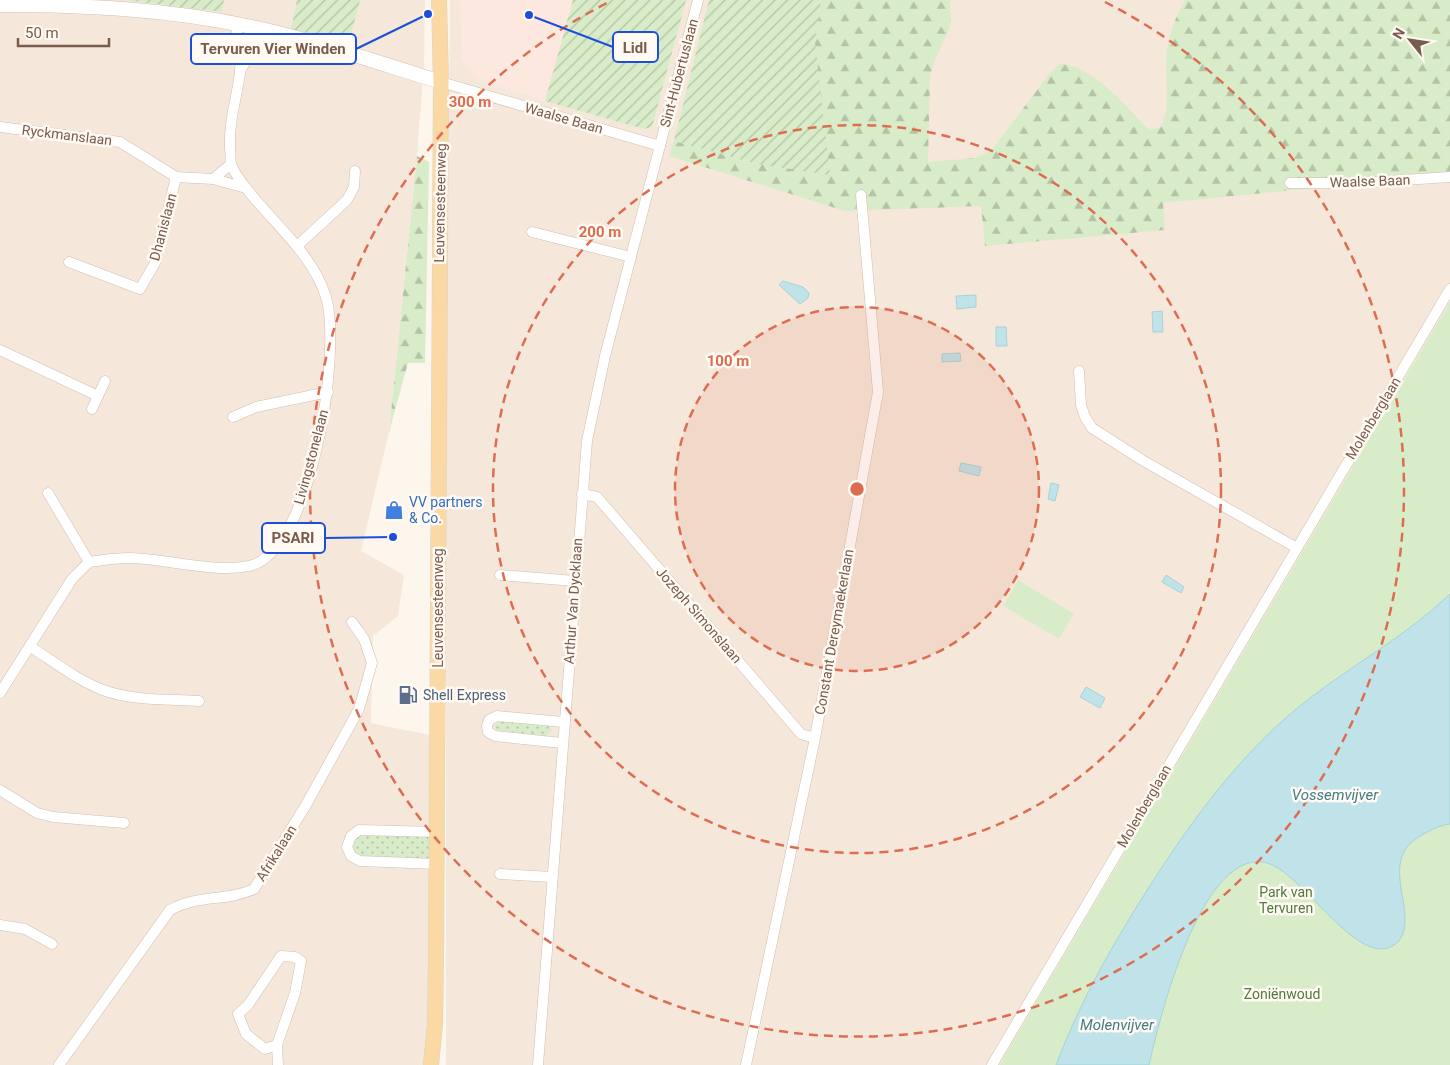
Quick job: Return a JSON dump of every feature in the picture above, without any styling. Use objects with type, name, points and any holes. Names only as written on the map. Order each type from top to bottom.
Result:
[{"type":"main road","name":"Leuvensesteenweg","points":[[430,1065],[435,1024],[437,864],[441,82],[439,0]]},
{"type":"street","name":"Sint-Hubertuslaan","points":[[660,146],[698,0]]},
{"type":"street","name":"Waalse Baan","points":[[0,5],[93,3],[266,30],[660,146]]},
{"type":"street","name":"Livingstonelaan","points":[[89,562],[131,558],[208,566],[250,566],[275,550],[287,533],[295,515],[318,441],[328,392],[331,359],[326,298],[308,260],[246,188],[231,164],[229,125],[240,71],[236,24]]},
{"type":"street","name":"Livingstonelaan","points":[[240,71],[266,30]]},
{"type":"street","name":"Ryckmanslaan","points":[[0,127],[120,142],[176,177],[213,179],[246,188]]},
{"type":"street","name":"Arthur Van Dycklaan","points":[[538,1065],[582,494],[594,405],[660,146]]},
{"type":"street","points":[[213,179],[231,164]]},
{"type":"street","points":[[297,246],[347,200],[354,187],[356,171]]},
{"type":"street","name":"Dhanislaan","points":[[69,262],[140,289],[155,263],[176,177]]},
{"type":"street","name":"Waalse Baan","points":[[1290,183],[1357,183],[1450,177]]},
{"type":"street","name":"Constant Dereymaekerlaan","points":[[746,1065],[815,738],[878,392],[861,195]]},
{"type":"street","points":[[532,232],[631,257]]},
{"type":"street","name":"Molenberglaan","points":[[992,1065],[1450,289]]},
{"type":"street","points":[[0,350],[98,396]]},
{"type":"street","points":[[1079,370],[1081,405],[1085,418],[1092,428],[1142,460],[1297,548]]},
{"type":"street","points":[[92,409],[105,381]]},
{"type":"street","points":[[233,417],[256,407],[328,392]]},
{"type":"street","points":[[0,693],[72,579],[89,562],[48,492]]},
{"type":"street","name":"Jozeph Simonslaan","points":[[582,494],[597,498],[801,734],[815,738]]},
{"type":"street","points":[[500,575],[575,581]]},
{"type":"street","name":"Afrikalaan","points":[[60,1065],[170,910],[186,901],[240,896],[254,889],[306,805],[359,709],[372,663],[364,638],[352,622]]},
{"type":"street","points":[[31,646],[73,674],[104,690],[138,697],[199,701]]},
{"type":"street","points":[[562,743],[495,736],[488,732],[486,726],[489,720],[497,716],[564,722]]},
{"type":"street","points":[[0,790],[37,813],[53,817],[124,823]]},
{"type":"street","points":[[437,832],[359,830],[351,836],[347,846],[351,856],[366,863],[437,864]]},
{"type":"street","points":[[500,874],[552,877]]},
{"type":"street","points":[[0,925],[25,929],[52,944]]},
{"type":"street","points":[[277,1045],[265,1049],[246,1034],[238,1014],[248,1005],[281,956],[294,957],[301,961],[294,993],[277,1045],[278,1065]]},
{"type":"shaded area","points":[[0,0],[425,0],[424,64],[417,156],[389,432],[361,551],[404,575],[398,616],[373,636],[371,723],[430,735],[432,879],[427,1065],[0,1065]]},
{"type":"shaded area","points":[[450,0],[1450,0],[1450,302],[999,1065],[446,1065],[446,448]]},
{"type":"shaded area","points":[[460,0],[573,0],[545,101],[478,80],[462,59]]},
{"type":"green space","points":[[125,0],[224,0],[222,12]]},
{"type":"green space","points":[[297,0],[360,0],[349,43],[291,29]]},
{"type":"green space","points":[[573,0],[686,0],[652,127],[644,129],[545,101]]},
{"type":"green space","points":[[709,0],[821,0],[815,42],[830,175],[757,164],[674,141]]},
{"type":"green space","points":[[821,0],[950,0],[951,21],[934,62],[930,77],[928,162],[975,158],[992,150],[1049,74],[1060,64],[1083,70],[1118,97],[1145,126],[1149,129],[1159,128],[1166,113],[1166,61],[1169,39],[1173,25],[1185,0],[1450,0],[1450,173],[1351,178],[1314,188],[1163,203],[1165,230],[985,246],[981,206],[845,211],[669,156],[674,141],[757,164],[815,42]]},
{"type":"green space","points":[[417,156],[429,162],[425,363],[408,363],[389,432]]},
{"type":"green space","name":"Park van Tervuren","points":[[1450,302],[1450,1065],[999,1065]]},
{"type":"green space","points":[[1018,580],[1074,614],[1059,639],[1003,606]]},
{"type":"green space","points":[[501,721],[550,725],[552,730],[546,736],[498,732],[494,725]]},
{"type":"green space","points":[[358,836],[431,836],[431,860],[361,857],[354,852],[353,844]]},
{"type":"water","points":[[783,281],[803,287],[809,293],[808,298],[800,304],[779,285]]},
{"type":"water","points":[[976,295],[976,307],[957,309],[956,296]]},
{"type":"water","points":[[1162,311],[1163,332],[1153,332],[1152,312]]},
{"type":"water","points":[[996,327],[1006,327],[1007,346],[996,346]]},
{"type":"water","points":[[960,353],[961,361],[942,362],[942,354]]},
{"type":"water","points":[[961,463],[981,467],[979,476],[959,471]]},
{"type":"water","points":[[1051,483],[1059,485],[1055,501],[1048,499]]},
{"type":"water","points":[[1166,575],[1184,587],[1181,593],[1162,582]]},
{"type":"water","name":"Vossemvijver","points":[[1450,594],[1450,824],[1422,835],[1408,846],[1402,858],[1400,872],[1405,915],[1404,929],[1399,941],[1384,949],[1367,946],[1350,934],[1296,882],[1279,869],[1263,862],[1240,866],[1220,884],[1202,910],[1186,943],[1162,1013],[1149,1065],[1056,1065],[1087,995],[1124,928],[1197,816],[1231,774],[1249,753],[1289,715],[1329,684],[1411,627]]},
{"type":"water","points":[[1086,687],[1105,698],[1100,708],[1080,697]]},
{"type":"place","name":"Tervuren Vier Winden","points":[[428,14]]},
{"type":"place","name":"Lidl","points":[[529,15]]},
{"type":"place","name":"VV partners & Co.","points":[[394,510]]},
{"type":"place","name":"PSARI","points":[[393,537]]},
{"type":"place","name":"Shell Express","points":[[408,695]]},
{"type":"park label","name":"Zoniënwoud","points":[[1282,994]]},
{"type":"water label","name":"Molenvijver","points":[[1117,1025]]}]
